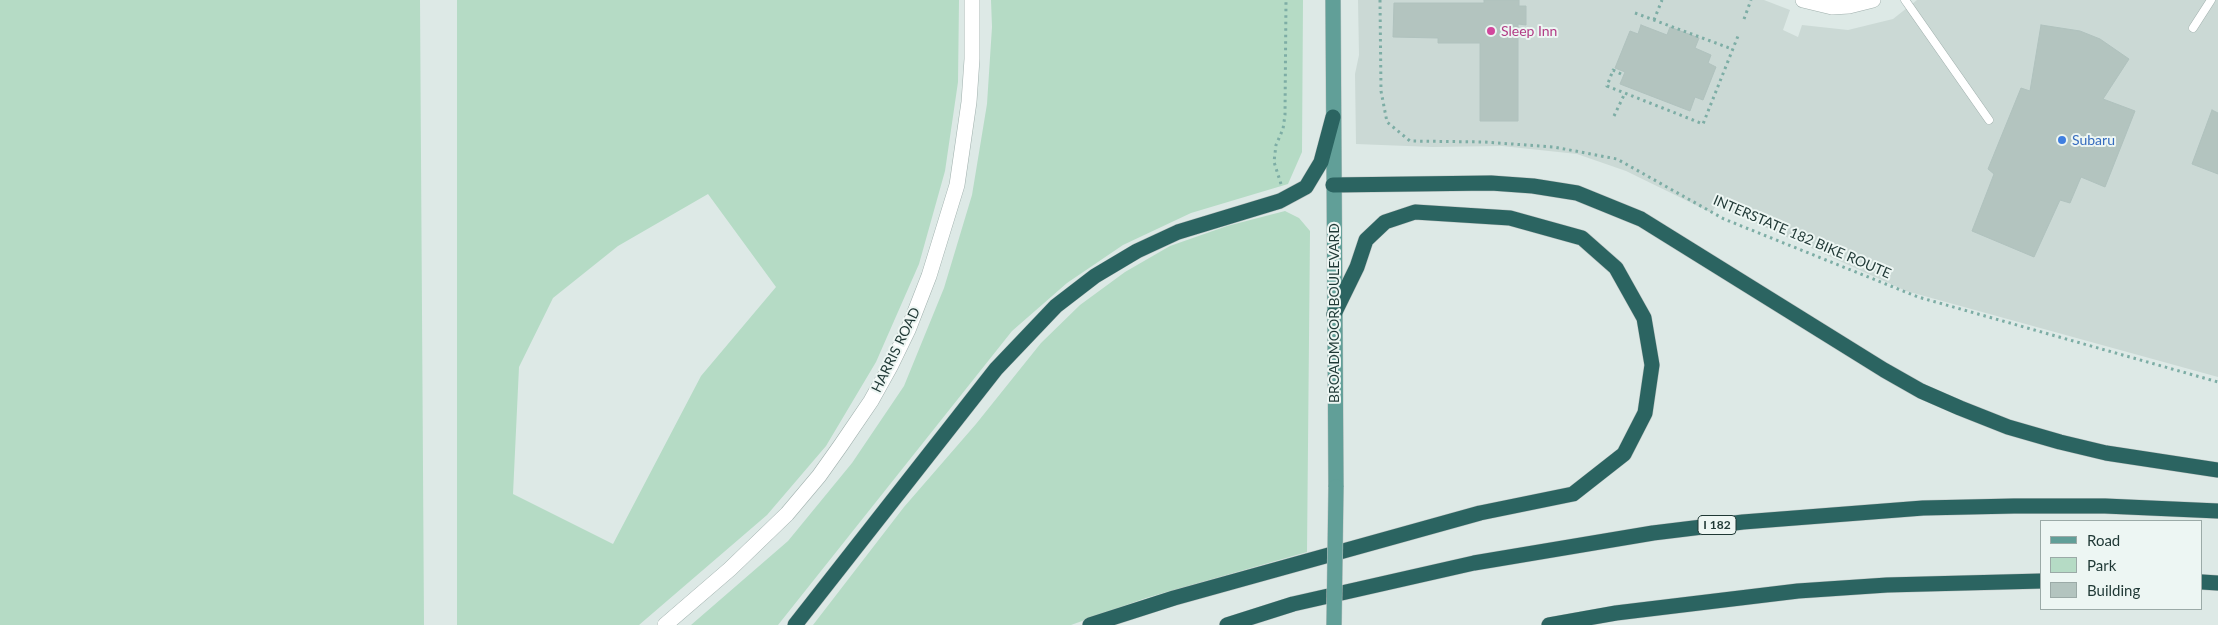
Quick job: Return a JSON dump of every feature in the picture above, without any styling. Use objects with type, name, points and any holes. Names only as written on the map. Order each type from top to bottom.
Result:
[{"type":"highway","points":[[795,625],[996,369],[1056,306],[1094,276],[1137,251],[1178,232],[1280,201],[1306,186],[1321,162],[1333,117]]},
{"type":"highway","points":[[1334,185],[1491,183],[1533,186],[1577,193],[1641,219],[1884,370],[1921,391],[1960,408],[2008,426],[2060,442],[2106,452],[2218,470]]},
{"type":"highway","points":[[1090,625],[1174,598],[1480,513],[1572,494],[1624,454],[1645,413],[1652,364],[1644,318],[1616,268],[1582,238],[1510,218],[1415,212],[1385,222],[1366,240],[1357,267],[1334,314]]},
{"type":"highway","name":"I 182","points":[[1227,625],[1293,604],[1474,563],[1572,545],[1743,522],[1851,512],[2014,506],[2105,506],[2218,511]]},
{"type":"highway","points":[[1548,625],[1682,604],[1798,592],[1887,585],[2040,581]]},
{"type":"highway","points":[[2203,582],[2218,583]]},
{"type":"main road","name":"BROADMOOR BOULEVARD","points":[[1333,0],[1336,487],[1334,625]]},
{"type":"street","name":"HARRIS ROAD","points":[[665,625],[730,569],[787,514],[819,476],[841,445],[871,401],[891,365],[908,330],[929,276],[957,185],[969,102],[972,59],[972,0]]},
{"type":"street","points":[[1803,0],[1832,7],[1850,6],[1873,0]]},
{"type":"lane","points":[[1905,0],[1989,120]]},
{"type":"lane","points":[[2193,28],[2212,0]]},
{"type":"path","points":[[1282,187],[1274,162],[1276,145],[1283,129],[1285,115],[1286,0]]},
{"type":"path","name":"INTERSTATE 182 BIKE ROUTE","points":[[1380,0],[1381,90],[1386,122],[1410,140],[1484,142],[1554,147],[1616,159],[1724,219],[1918,297],[2218,382]]},
{"type":"path","points":[[1654,20],[1662,0]]},
{"type":"path","points":[[1744,19],[1751,0]]},
{"type":"path","points":[[1635,13],[1732,49]]},
{"type":"path","points":[[1621,74],[1613,70],[1607,86],[1703,124],[1738,36]]},
{"type":"path","points":[[1614,116],[1625,93]]},
{"type":"shaded area","points":[[1358,0],[1764,0],[1790,10],[1783,30],[1798,37],[1802,25],[1848,30],[1893,19],[1917,0],[2218,0],[2218,377],[1906,291],[1716,205],[1712,213],[1626,171],[1577,154],[1502,146],[1433,147],[1356,144],[1355,74],[1359,55]]},
{"type":"green space","points":[[0,0],[420,0],[424,625],[0,625]]},
{"type":"green space","points":[[457,0],[959,0],[958,82],[945,171],[919,264],[876,362],[826,446],[767,515],[639,625],[457,625]],"holes":[[[708,194],[776,287],[701,376],[613,544],[513,494],[519,367],[553,298],[618,246]]]},
{"type":"green space","points":[[991,0],[1303,0],[1302,152],[1288,184],[1191,213],[1123,245],[1067,283],[1012,331],[778,625],[691,625],[788,541],[852,463],[904,386],[944,288],[972,195],[987,104],[992,27]]},
{"type":"green space","points":[[1285,211],[1299,218],[1310,231],[1307,552],[1146,598],[1071,625],[813,625],[904,507],[976,424],[1041,343],[1080,305],[1125,272],[1170,246],[1227,226]]},
{"type":"building","points":[[1484,0],[1519,0],[1519,6],[1526,6],[1526,25],[1518,24],[1518,121],[1480,121],[1480,43],[1438,43],[1438,38],[1393,37],[1394,3],[1484,3]]},
{"type":"building","points":[[1641,25],[1667,35],[1670,27],[1699,38],[1695,48],[1711,55],[1708,63],[1716,67],[1703,100],[1695,97],[1690,111],[1620,84],[1625,72],[1615,68],[1630,31],[1638,34]]},
{"type":"building","name":"Subaru","points":[[2041,25],[2080,31],[2100,39],[2129,59],[2103,99],[2135,111],[2105,187],[2081,177],[2070,203],[2060,200],[2034,257],[1972,231],[1994,174],[1988,169],[2021,88],[2030,91]]},
{"type":"building","points":[[2212,110],[2218,113],[2218,174],[2192,164]]},
{"type":"place","name":"Sleep Inn","points":[[1491,31]]},
{"type":"place","name":"Subaru","points":[[2062,140]]}]
